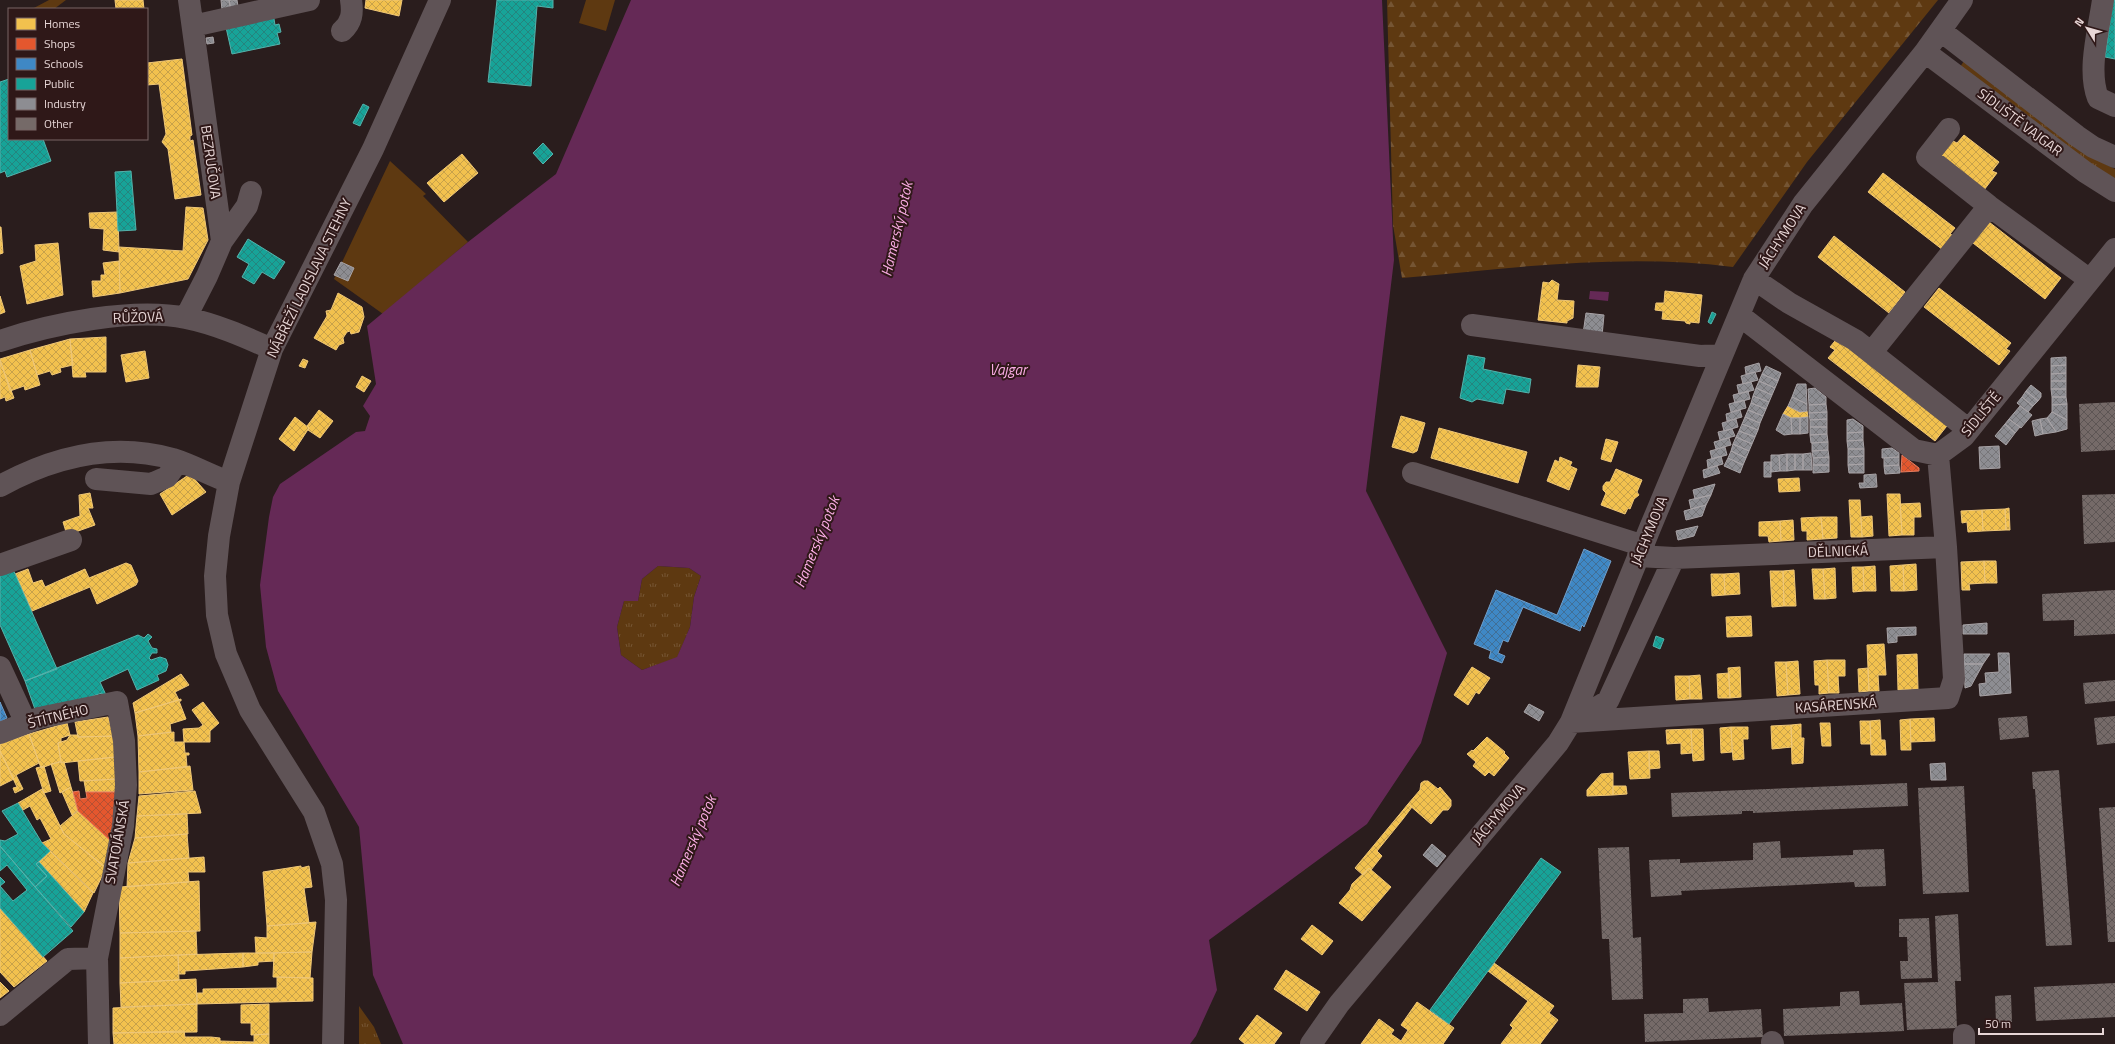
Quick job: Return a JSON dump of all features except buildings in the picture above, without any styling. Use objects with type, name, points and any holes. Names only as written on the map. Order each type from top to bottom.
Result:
[{"type":"street","name":"BEZRUČOVA","points":[[189,0],[222,241]]},
{"type":"street","points":[[193,26],[309,0]]},
{"type":"street","points":[[342,32],[348,26],[352,16],[351,0]]},
{"type":"street","name":"NÁBŘEŽÍ LADISLAVA STEHNY","points":[[333,1044],[336,900],[332,864],[314,812],[250,710],[235,679],[226,654],[217,615],[215,576],[219,536],[229,482],[272,349],[373,149],[440,0]]},
{"type":"street","name":"JÁCHYMOVA","points":[[1311,1044],[1339,1004],[1558,743],[1571,722],[1754,279],[1817,186],[1925,52],[1962,0]]},
{"type":"street","points":[[2104,0],[2093,72],[2094,87],[2098,98],[2115,106]]},
{"type":"street","name":"SÍDLIŠTĚ VAJGAR","points":[[1940,32],[2077,136],[2115,157]]},
{"type":"street","name":"SÍDLIŠTĚ VAJGAR","points":[[1925,52],[2085,172],[2115,191]]},
{"type":"street","points":[[1949,129],[1927,156],[1989,206],[2090,280]]},
{"type":"street","points":[[186,318],[207,276],[222,241],[247,206],[251,192]]},
{"type":"street","points":[[1871,353],[1989,206]]},
{"type":"street","name":"SÍDLIŠTĚ","points":[[1938,455],[1964,436],[2114,249]]},
{"type":"street","points":[[1754,279],[1789,303],[1854,340],[1969,430]]},
{"type":"street","name":"RŮŽOVÁ","points":[[0,341],[83,321],[140,314],[186,318],[229,330],[272,349]]},
{"type":"street","points":[[1739,315],[1914,450],[1938,455],[1946,547]]},
{"type":"street","points":[[1472,325],[1700,356],[1722,355]]},
{"type":"street","points":[[0,486],[26,471],[64,458],[92,453],[113,452],[142,454],[178,462],[229,482]]},
{"type":"street","points":[[96,479],[151,484],[167,476],[178,462]]},
{"type":"street","name":"DĚLNICKÁ","points":[[1413,473],[1641,551],[1674,558],[1946,547]]},
{"type":"street","points":[[0,565],[71,540]]},
{"type":"street","name":"KASÁRENSKÁ","points":[[1571,722],[1948,698],[1954,679],[1946,547]]},
{"type":"street","points":[[1571,722],[1608,701],[1674,558]]},
{"type":"street","points":[[0,667],[26,723]]},
{"type":"street","name":"ŠTÍTNÉHO","points":[[0,733],[39,718],[117,702]]},
{"type":"street","name":"SVATOJÁNSKÁ","points":[[99,1044],[97,958],[110,884],[123,826],[126,785],[124,741],[117,702]]},
{"type":"street","points":[[0,1015],[68,959],[97,958]]},
{"type":"green space","points":[[49,0],[66,0],[55,8],[34,8]]},
{"type":"green space","points":[[586,0],[615,0],[606,31],[579,23]]},
{"type":"green space","points":[[1387,0],[1938,0],[1807,162],[1733,267],[1650,261],[1609,262],[1526,266],[1402,278],[1393,225]]},
{"type":"green space","points":[[1964,61],[2103,163],[2115,169],[2115,183],[1960,67]]},
{"type":"green space","points":[[390,161],[426,194],[423,196],[468,242],[383,314],[334,279]]},
{"type":"green space","points":[[658,566],[689,568],[701,576],[694,597],[690,627],[677,658],[642,670],[621,655],[617,627],[624,601],[638,601],[642,579]]},
{"type":"green space","points":[[359,1006],[374,1027],[381,1044],[359,1044]]},
{"type":"water","name":"Vajgar","points":[[631,0],[1382,0],[1394,260],[1366,491],[1447,653],[1421,743],[1367,824],[1209,940],[1217,990],[1196,1036],[1190,1044],[403,1044],[373,975],[359,827],[278,691],[266,647],[260,585],[269,517],[273,497],[280,484],[356,432],[365,431],[370,416],[363,406],[376,384],[367,326],[468,242],[556,174]],"holes":[[[658,566],[689,568],[701,576],[694,597],[690,627],[677,657],[642,670],[621,655],[617,627],[624,601],[638,601],[642,579]]]},
{"type":"water","points":[[1590,291],[1609,292],[1608,301],[1589,299]]},
{"type":"water label","name":"Hamerský potok","points":[[897,229]]},
{"type":"water label","name":"Hamerský potok","points":[[817,542]]},
{"type":"water label","name":"Hamerský potok","points":[[693,841]]}]
